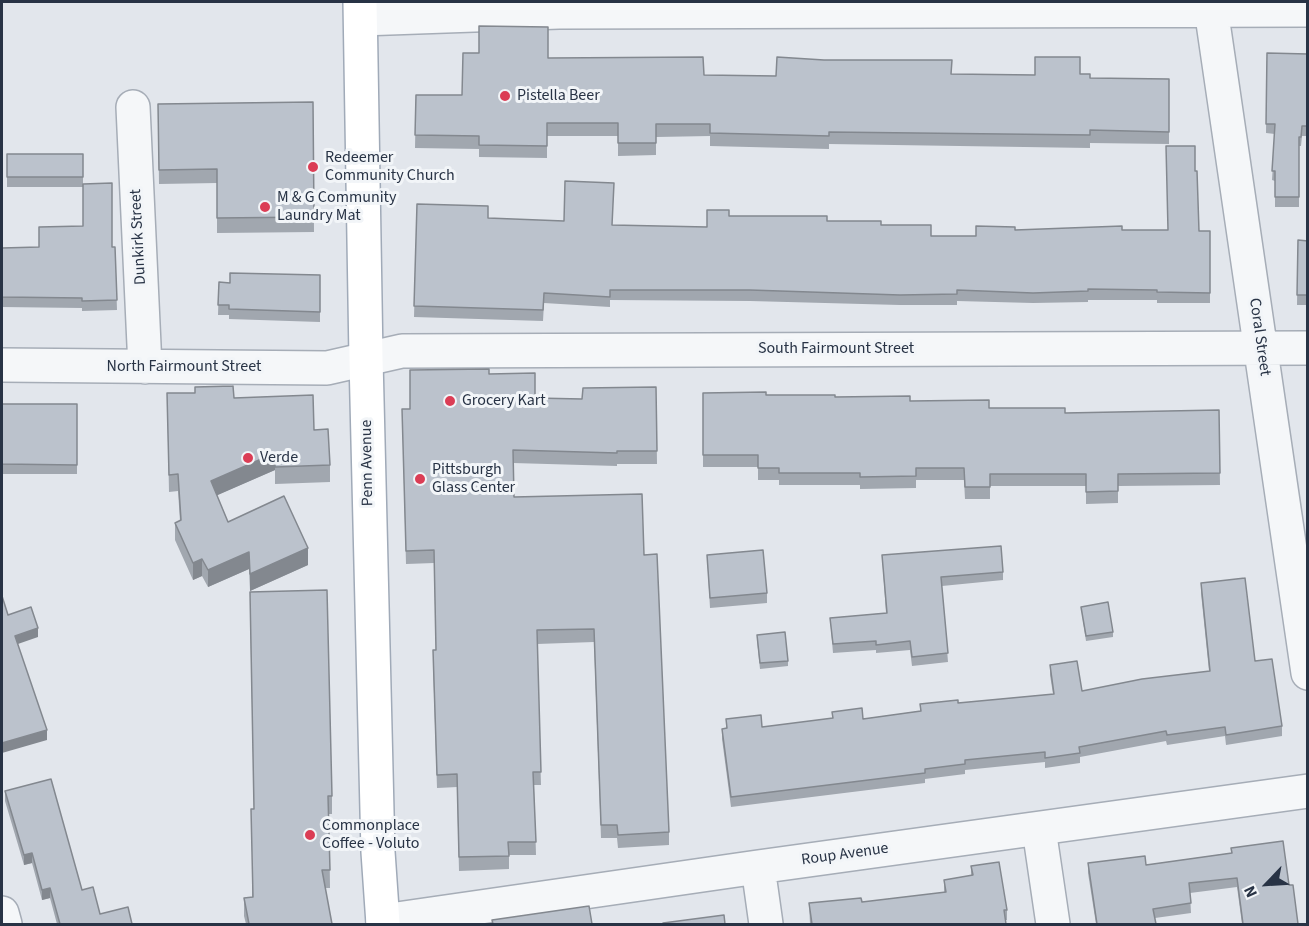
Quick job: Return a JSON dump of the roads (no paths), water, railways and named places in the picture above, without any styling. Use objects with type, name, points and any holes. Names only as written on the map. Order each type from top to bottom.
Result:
[{"type":"main road","name":"Penn Avenue","points":[[361,10],[366,359],[378,852],[383,923]]},
{"type":"street","points":[[361,10],[559,12],[1211,6],[1308,10]]},
{"type":"street","name":"Coral Street","points":[[1211,6],[1308,673]]},
{"type":"street","name":"Dunkirk Street","points":[[133,107],[145,367]]},
{"type":"street","name":"South Fairmount Street","points":[[366,359],[402,351],[1308,348]]},
{"type":"street","name":"North Fairmount Street","points":[[2,365],[327,368],[366,359]]},
{"type":"street","name":"Roup Avenue","points":[[383,923],[758,867],[1308,791]]},
{"type":"street","points":[[1039,829],[1053,924]]},
{"type":"street","points":[[758,867],[766,924]]},
{"type":"street","points":[[2,913],[5,924]]},
{"type":"place","name":"Pistella Beer","points":[[505,96]]},
{"type":"place","name":"Redeemer Community Church","points":[[313,167]]},
{"type":"place","name":"M & G Community Laundry Mat","points":[[265,207]]},
{"type":"place","name":"Grocery Kart","points":[[450,401]]},
{"type":"place","name":"Verde","points":[[248,458]]},
{"type":"place","name":"Pittsburgh Glass Center","points":[[420,479]]},
{"type":"place","name":"Commonplace Coffee - Voluto","points":[[310,835]]}]
